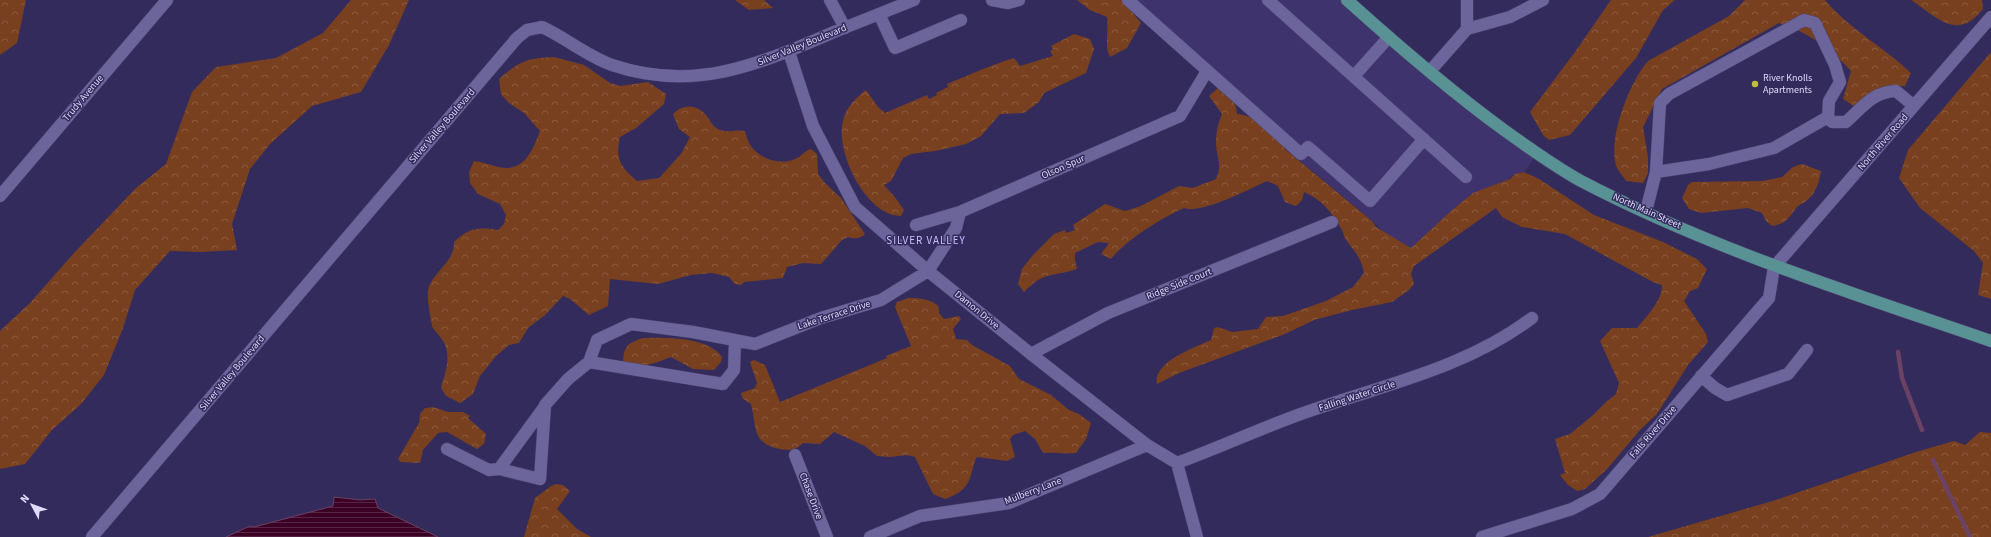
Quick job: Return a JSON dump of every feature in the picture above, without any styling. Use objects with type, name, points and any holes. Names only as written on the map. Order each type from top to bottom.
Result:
[{"type":"main road","name":"North Main Street","points":[[1347,0],[1468,104],[1537,154],[1580,180],[1646,211],[1774,267],[1991,341]]},
{"type":"street","name":"Trudy Avenue","points":[[0,196],[166,0]]},
{"type":"street","points":[[830,0],[845,28]]},
{"type":"street","name":"Silver Valley Boulevard","points":[[92,537],[516,38],[527,30],[542,27],[588,54],[611,64],[643,73],[674,76],[706,76],[754,65],[914,0]]},
{"type":"street","points":[[992,0],[1008,3],[1019,0]]},
{"type":"street","points":[[1128,0],[1301,154],[1308,147],[1370,201],[1424,138]]},
{"type":"street","points":[[1268,0],[1466,177]]},
{"type":"street","points":[[1467,0],[1467,29]]},
{"type":"street","points":[[1430,71],[1467,29],[1510,17],[1543,0]]},
{"type":"street","points":[[879,14],[895,48],[961,20]]},
{"type":"street","name":"North River Road","points":[[1774,267],[1991,17]]},
{"type":"street","points":[[1646,211],[1656,172],[1660,103],[1669,94],[1804,20],[1815,23],[1835,65],[1840,82],[1829,101],[1828,116],[1832,122],[1846,122],[1873,97],[1884,91],[1896,91],[1914,106]]},
{"type":"street","points":[[1354,76],[1389,37]]},
{"type":"street","name":"Damon Drive","points":[[789,52],[813,126],[855,208],[928,271],[1031,354],[1147,445],[1178,463]]},
{"type":"street","name":"Olson Spur","points":[[916,225],[960,212],[1180,116],[1207,71]]},
{"type":"street","points":[[1656,172],[1709,164],[1774,148],[1828,116]]},
{"type":"street","points":[[928,271],[956,228],[960,212]]},
{"type":"street","name":"Ridge Side Court","points":[[1031,354],[1108,313],[1332,222]]},
{"type":"street","name":"Falls River Drive","points":[[1482,537],[1572,509],[1600,494],[1769,298],[1774,267]]},
{"type":"street","name":"Lake Terrace Drive","points":[[589,362],[597,340],[631,324],[693,332],[755,344],[821,318],[881,300],[928,271]]},
{"type":"street","name":"Falling Water Circle","points":[[1178,463],[1298,415],[1438,370],[1484,347],[1532,318]]},
{"type":"street","points":[[499,470],[545,405],[568,379],[589,362],[723,384],[734,370],[735,340]]},
{"type":"street","points":[[1701,376],[1715,388],[1727,395],[1788,374],[1807,350]]},
{"type":"street","points":[[447,449],[489,470],[499,470],[540,479],[545,405]]},
{"type":"street","name":"Mulberry Lane","points":[[870,537],[920,516],[1009,503],[1147,445]]},
{"type":"street","name":"Chase Drive","points":[[795,455],[827,537]]},
{"type":"street","points":[[1178,463],[1197,537]]},
{"type":"shaded area","points":[[1128,0],[1347,0],[1537,154],[1524,172],[1515,174],[1408,256],[1370,219],[1291,153]]},
{"type":"shaded area","points":[[334,497],[360,500],[375,499],[378,508],[438,537],[226,537],[250,526],[254,527],[333,506]]},
{"type":"green space","points":[[0,0],[26,0],[17,43],[0,55]]},
{"type":"green space","points":[[351,0],[409,0],[389,45],[361,92],[312,106],[270,144],[250,169],[232,224],[237,250],[201,252],[170,251],[135,290],[123,328],[104,375],[81,404],[52,430],[25,464],[0,469],[0,331],[30,303],[74,253],[136,188],[166,164],[192,92],[216,67],[276,58],[323,33]]},
{"type":"green space","points":[[735,0],[764,0],[773,8],[749,10]]},
{"type":"green space","points":[[1077,0],[1122,0],[1141,23],[1127,48],[1110,57],[1107,48],[1107,17],[1090,10]]},
{"type":"green space","points":[[1611,0],[1675,0],[1663,10],[1636,58],[1570,135],[1549,140],[1543,135],[1530,112],[1575,52]]},
{"type":"green space","points":[[1745,0],[1825,0],[1845,20],[1911,73],[1905,86],[1889,87],[1877,90],[1866,96],[1854,106],[1843,99],[1851,71],[1835,55],[1809,36],[1779,23],[1662,89],[1643,127],[1648,157],[1648,173],[1643,183],[1626,181],[1617,168],[1614,156],[1617,128],[1627,97],[1641,70],[1648,61],[1729,16]]},
{"type":"green space","points":[[1911,0],[1982,0],[1983,9],[1974,19],[1964,24],[1956,25],[1938,19]]},
{"type":"green space","points":[[1074,34],[1090,39],[1094,49],[1086,73],[1044,93],[1039,102],[1024,113],[1000,114],[981,136],[966,144],[935,151],[911,154],[903,158],[891,181],[884,185],[904,210],[901,216],[888,213],[876,206],[865,194],[849,165],[844,149],[842,134],[843,121],[846,112],[855,100],[866,90],[878,107],[885,113],[927,95],[929,99],[937,95],[936,93],[948,87],[947,84],[1005,61],[1014,58],[1020,66],[1053,56],[1050,51],[1053,50],[1051,46]]},
{"type":"green space","points":[[1991,52],[1991,299],[1978,295],[1983,263],[1974,251],[1920,208],[1899,178],[1908,150]]},
{"type":"green space","points":[[554,57],[584,65],[610,83],[620,86],[648,82],[666,94],[664,104],[636,128],[620,137],[618,151],[620,162],[626,171],[637,181],[659,178],[681,154],[690,137],[679,129],[673,114],[681,108],[694,107],[702,111],[717,129],[726,131],[745,131],[748,142],[757,153],[769,159],[783,162],[789,161],[811,149],[817,154],[818,174],[841,198],[865,234],[859,238],[848,237],[842,240],[821,264],[803,263],[787,267],[783,278],[744,282],[741,285],[735,284],[729,277],[712,273],[691,275],[658,284],[610,279],[608,306],[589,315],[570,299],[563,296],[545,315],[528,328],[519,343],[509,345],[496,356],[480,376],[473,394],[460,403],[446,396],[441,388],[447,366],[447,352],[444,342],[432,326],[428,292],[433,279],[451,256],[454,242],[459,237],[469,231],[479,229],[498,230],[504,224],[506,215],[500,204],[478,194],[470,183],[469,172],[474,161],[498,167],[515,167],[526,158],[540,131],[524,113],[509,103],[501,94],[499,79],[513,68],[524,62],[537,58]]},
{"type":"green space","points":[[1218,88],[1232,98],[1237,114],[1251,118],[1264,126],[1276,137],[1285,149],[1372,221],[1376,227],[1411,248],[1473,193],[1510,179],[1515,174],[1524,172],[1539,179],[1594,215],[1663,242],[1697,259],[1707,269],[1698,288],[1690,291],[1684,301],[1706,334],[1708,342],[1688,365],[1657,414],[1640,430],[1607,469],[1585,489],[1577,491],[1568,485],[1560,475],[1565,473],[1555,439],[1570,434],[1616,394],[1619,383],[1600,341],[1612,328],[1637,328],[1660,297],[1662,285],[1653,282],[1565,234],[1522,227],[1502,217],[1496,208],[1414,266],[1411,274],[1414,284],[1409,290],[1392,302],[1314,320],[1285,334],[1179,373],[1157,384],[1157,376],[1168,362],[1176,356],[1211,340],[1214,328],[1218,327],[1232,332],[1258,329],[1266,317],[1283,316],[1326,301],[1353,287],[1364,273],[1358,256],[1345,239],[1335,218],[1322,203],[1304,192],[1302,200],[1296,206],[1285,202],[1278,186],[1267,181],[1238,195],[1214,204],[1192,209],[1184,208],[1154,224],[1134,237],[1111,259],[1101,254],[1109,243],[1098,242],[1075,253],[1077,269],[1038,280],[1024,292],[1018,284],[1022,269],[1033,255],[1054,234],[1065,230],[1066,233],[1075,230],[1073,225],[1105,204],[1125,211],[1141,206],[1179,186],[1193,188],[1216,179],[1219,165],[1216,135],[1222,114],[1209,96]]},
{"type":"green space","points":[[1802,164],[1821,171],[1816,188],[1812,195],[1798,206],[1788,219],[1778,225],[1772,226],[1766,221],[1762,213],[1748,208],[1701,213],[1689,209],[1682,198],[1688,185],[1692,182],[1762,181],[1782,177],[1793,167]]},
{"type":"green space","points":[[908,298],[933,302],[939,307],[939,313],[944,319],[959,316],[961,319],[953,329],[956,339],[967,340],[972,345],[1010,366],[1019,379],[1051,395],[1069,410],[1079,414],[1091,423],[1086,439],[1076,453],[1043,453],[1035,439],[1025,431],[1013,435],[1010,439],[1015,457],[1007,461],[977,457],[966,486],[957,494],[945,499],[933,494],[915,457],[907,455],[890,457],[877,456],[865,446],[834,432],[820,444],[803,443],[795,449],[790,450],[780,449],[764,443],[755,427],[751,404],[742,398],[741,393],[755,388],[757,383],[750,362],[754,360],[765,365],[780,402],[887,358],[886,356],[911,346],[895,307],[897,302]]},
{"type":"green space","points":[[643,338],[674,338],[707,345],[716,350],[722,357],[721,362],[714,370],[693,369],[671,357],[648,365],[636,366],[623,364],[624,353],[627,346]]},
{"type":"green space","points":[[433,407],[448,412],[463,412],[470,416],[468,418],[486,434],[484,444],[477,449],[447,432],[438,433],[423,450],[420,463],[401,462],[398,459],[419,423],[420,414],[425,408]]},
{"type":"green space","points":[[1980,432],[1991,433],[1991,537],[1648,537],[1776,500],[1916,452],[1954,441],[1965,445]]},
{"type":"green space","points":[[556,484],[563,485],[570,491],[557,509],[577,529],[591,537],[524,537],[535,498]]},
{"type":"waterway","points":[[1898,352],[1902,378],[1922,430]]},
{"type":"waterway","points":[[1933,460],[1970,537]]},
{"type":"place","name":"River Knolls Apartments","points":[[1755,84]]},
{"type":"district","name":"SILVER VALLEY","points":[[926,240]]}]
